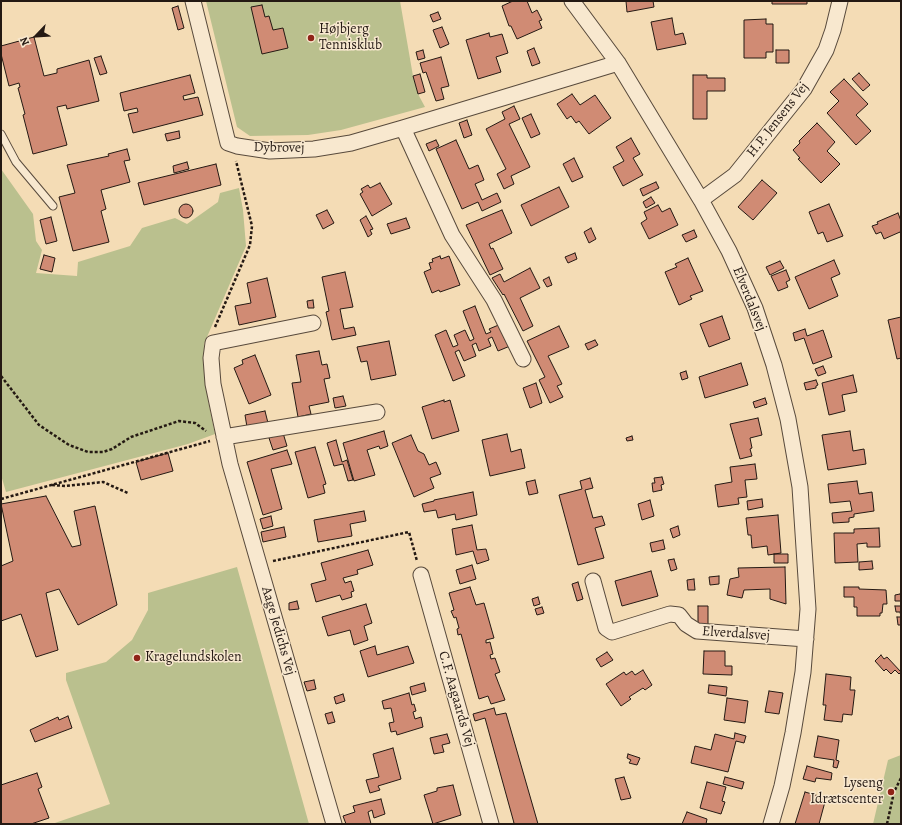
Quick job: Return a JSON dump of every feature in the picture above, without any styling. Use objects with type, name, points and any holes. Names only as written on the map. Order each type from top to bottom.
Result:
[{"type":"street","name":"Dybrovej","points":[[193,1],[228,143],[237,146],[270,151],[314,149],[351,142],[404,128],[618,63]]},
{"type":"street","name":"Elverdalsvej","points":[[572,1],[618,63],[701,200],[729,251],[755,308],[774,365],[788,419],[800,486],[808,609],[806,639],[793,733],[782,786],[771,824]]},
{"type":"street","name":"H.P. Jensens Vej","points":[[701,200],[735,175],[804,89],[826,50],[833,30],[840,1]]},
{"type":"street","points":[[404,128],[452,235],[494,300],[523,359]]},
{"type":"street","points":[[214,343],[313,323]]},
{"type":"street","name":"Aage Jedichs Vej","points":[[214,343],[211,358],[213,384],[224,437],[334,824]]},
{"type":"street","points":[[224,437],[377,412]]},
{"type":"street","name":"C.F. Aagaards Vej","points":[[421,575],[491,824]]},
{"type":"street","name":"Elverdalsvej","points":[[593,581],[606,628],[612,632],[670,614],[679,615],[686,624],[697,631],[806,639]]},
{"type":"lane","points":[[1,134],[16,162],[53,206]]},
{"type":"path","points":[[214,343],[216,326],[250,245],[252,226],[236,159],[237,146]]},
{"type":"path","points":[[1,376],[39,425],[68,445],[88,452],[102,452],[112,449],[130,437],[184,420],[195,423],[207,431],[224,437]]},
{"type":"path","points":[[1,499],[224,437]]},
{"type":"path","points":[[50,485],[65,486],[103,482],[128,493]]},
{"type":"path","points":[[259,564],[409,532],[421,575]]},
{"type":"path","points":[[887,824],[894,792],[901,778]]},
{"type":"green space","name":"Højbjerg Tennisklub","points":[[206,1],[400,1],[413,76],[418,94],[425,107],[341,130],[308,135],[250,136],[237,127]]},
{"type":"green space","points":[[1,169],[33,214],[36,241],[42,250],[36,273],[77,276],[78,262],[130,246],[142,228],[175,218],[187,224],[218,202],[220,193],[239,188],[243,210],[246,246],[204,344],[208,400],[215,434],[188,444],[6,492],[1,475]]},
{"type":"green space","points":[[237,567],[309,824],[52,824],[110,804],[66,680],[66,673],[106,662],[132,640],[148,610],[148,593]]},
{"type":"green space","name":"Lyseng Idrætscenter","points":[[901,755],[901,824],[873,824],[888,760]]},
{"type":"building","points":[[513,1],[527,1],[532,13],[537,10],[542,20],[539,21],[542,28],[517,39],[511,26],[509,26],[502,6]]},
{"type":"building","points":[[626,1],[653,1],[654,7],[627,12]]},
{"type":"building","points":[[772,1],[807,1],[807,4],[772,4]]},
{"type":"building","points":[[262,5],[265,17],[269,16],[273,30],[283,28],[288,48],[262,54],[251,7]]},
{"type":"building","points":[[178,6],[184,28],[178,30],[172,8]]},
{"type":"building","points":[[438,12],[441,19],[433,22],[430,15]]},
{"type":"building","points":[[672,18],[675,35],[683,33],[686,44],[657,50],[651,22]]},
{"type":"building","points":[[766,19],[766,24],[773,24],[773,52],[766,52],[766,58],[744,58],[744,20]]},
{"type":"building","points":[[442,27],[449,44],[440,48],[433,30]]},
{"type":"building","points":[[489,33],[490,37],[502,34],[508,53],[496,57],[501,72],[478,79],[466,40]]},
{"type":"building","points":[[34,37],[44,76],[57,73],[57,69],[89,60],[99,101],[67,109],[66,105],[57,107],[67,145],[33,154],[23,115],[25,114],[18,88],[20,87],[19,83],[9,86],[1,54],[1,46]]},
{"type":"building","points":[[534,48],[540,63],[532,66],[527,51]]},
{"type":"building","points":[[423,50],[425,58],[418,60],[416,52]]},
{"type":"building","points":[[776,50],[789,50],[789,63],[776,63]]},
{"type":"building","points":[[101,56],[107,73],[100,75],[94,58]]},
{"type":"building","points":[[441,57],[449,86],[441,88],[444,99],[436,101],[426,72],[423,73],[420,63]]},
{"type":"building","points":[[859,73],[870,85],[863,91],[852,79]]},
{"type":"building","points":[[420,74],[425,92],[418,94],[413,76]]},
{"type":"building","points":[[190,75],[195,93],[183,96],[184,100],[198,97],[203,115],[133,133],[128,114],[138,112],[137,108],[124,111],[120,93]]},
{"type":"building","points":[[693,75],[707,75],[707,78],[725,78],[725,91],[707,91],[707,119],[693,119]]},
{"type":"building","points":[[844,79],[868,104],[856,115],[871,131],[856,145],[827,113],[839,101],[830,92]]},
{"type":"building","points":[[572,94],[580,105],[595,95],[611,118],[589,134],[579,121],[576,123],[571,116],[567,119],[557,104]]},
{"type":"building","points":[[514,106],[520,119],[509,124],[530,167],[511,176],[514,184],[504,189],[497,174],[506,169],[486,129],[505,119],[502,112]]},
{"type":"building","points":[[531,114],[540,134],[531,138],[522,118]]},
{"type":"building","points":[[467,120],[472,135],[464,138],[459,123]]},
{"type":"building","points":[[817,123],[835,142],[827,151],[840,164],[821,183],[798,159],[800,158],[793,150],[800,143],[799,141]]},
{"type":"building","points":[[179,131],[180,138],[167,141],[165,134]]},
{"type":"building","points":[[631,138],[640,154],[633,158],[643,175],[623,186],[613,167],[624,161],[616,147]]},
{"type":"building","points":[[436,140],[439,146],[429,151],[426,144]]},
{"type":"building","points":[[456,140],[469,169],[478,165],[484,180],[475,184],[482,200],[497,193],[501,202],[482,211],[478,202],[462,209],[436,149]]},
{"type":"building","points":[[127,149],[130,160],[124,161],[130,182],[101,190],[106,209],[101,211],[109,242],[73,251],[59,197],[75,193],[67,165],[109,156],[108,154]]},
{"type":"building","points":[[574,158],[583,177],[572,182],[563,164]]},
{"type":"building","points":[[187,162],[189,169],[174,173],[173,166]]},
{"type":"building","points":[[216,164],[221,185],[144,205],[138,183]]},
{"type":"building","points":[[762,180],[777,193],[753,220],[738,207]]},
{"type":"building","points":[[656,182],[659,188],[643,196],[640,189]]},
{"type":"building","points":[[380,183],[392,204],[372,216],[360,194],[363,192],[361,189],[368,185],[370,188]]},
{"type":"building","points":[[559,187],[569,207],[531,226],[521,205]]},
{"type":"building","points":[[651,197],[655,203],[646,208],[643,202]]},
{"type":"building","points":[[183,204],[189,204],[193,208],[193,214],[189,218],[183,218],[179,214],[179,208]]},
{"type":"building","points":[[829,204],[843,236],[827,242],[823,232],[818,234],[809,212]]},
{"type":"building","points":[[658,205],[662,212],[670,208],[678,225],[649,239],[641,223],[647,219],[644,212]]},
{"type":"building","points":[[327,210],[334,223],[323,229],[316,215]]},
{"type":"building","points":[[502,210],[512,233],[489,244],[491,249],[493,248],[503,269],[490,275],[466,225]]},
{"type":"building","points":[[898,213],[901,221],[901,235],[900,232],[884,239],[881,232],[876,234],[872,226],[878,224],[877,222]]},
{"type":"building","points":[[366,216],[373,229],[370,230],[372,234],[368,237],[360,220]]},
{"type":"building","points":[[51,217],[57,241],[46,244],[40,220]]},
{"type":"building","points":[[406,218],[410,228],[391,234],[387,224]]},
{"type":"building","points":[[591,228],[596,239],[589,243],[584,232]]},
{"type":"building","points":[[694,230],[697,237],[686,242],[682,235]]},
{"type":"building","points":[[575,253],[577,259],[568,263],[565,257]]},
{"type":"building","points":[[44,255],[55,258],[52,272],[40,269]]},
{"type":"building","points":[[440,256],[441,259],[449,256],[460,285],[440,292],[439,290],[432,293],[424,272],[431,269],[429,263],[433,262],[432,259]]},
{"type":"building","points":[[688,258],[703,291],[690,296],[692,299],[679,305],[665,272],[677,267],[675,264]]},
{"type":"building","points":[[834,260],[840,274],[831,278],[838,296],[809,309],[795,277]]},
{"type":"building","points":[[780,261],[784,268],[770,275],[766,267]]},
{"type":"building","points":[[530,268],[540,288],[520,298],[533,326],[523,331],[504,294],[503,295],[492,278],[500,274],[504,282]]},
{"type":"building","points":[[786,270],[790,280],[786,282],[788,287],[778,291],[771,276]]},
{"type":"building","points":[[345,272],[353,307],[340,309],[344,329],[354,327],[356,335],[332,340],[326,312],[329,311],[322,277]]},
{"type":"building","points":[[549,277],[552,285],[547,287],[543,280]]},
{"type":"building","points":[[267,278],[276,317],[239,325],[235,306],[251,303],[247,283]]},
{"type":"building","points":[[313,300],[314,308],[308,308],[307,301]]},
{"type":"building","points":[[475,306],[486,334],[491,332],[489,329],[501,324],[510,346],[498,351],[492,337],[488,339],[491,346],[479,351],[476,343],[472,345],[476,356],[464,361],[459,350],[455,352],[465,376],[453,381],[435,335],[446,330],[453,347],[458,345],[454,335],[465,330],[470,341],[474,339],[463,311]]},
{"type":"building","points":[[722,316],[730,339],[709,347],[700,324]]},
{"type":"building","points":[[901,317],[901,358],[897,359],[888,320]]},
{"type":"building","points":[[559,326],[569,347],[548,356],[562,384],[557,386],[563,397],[550,403],[539,380],[545,377],[527,341]]},
{"type":"building","points":[[805,329],[807,336],[823,330],[832,357],[813,364],[804,338],[795,341],[793,333]]},
{"type":"building","points":[[595,340],[598,345],[588,350],[585,344]]},
{"type":"building","points":[[389,341],[396,375],[371,380],[367,361],[361,362],[357,347]]},
{"type":"building","points":[[319,351],[322,365],[327,364],[330,378],[324,379],[329,402],[309,406],[311,414],[298,417],[292,383],[301,382],[296,355]]},
{"type":"building","points":[[255,355],[271,395],[249,404],[234,368],[243,364],[242,360]]},
{"type":"building","points":[[741,363],[748,385],[705,398],[699,377]]},
{"type":"building","points":[[823,366],[826,373],[818,376],[815,369]]},
{"type":"building","points":[[686,371],[688,378],[682,380],[680,373]]},
{"type":"building","points":[[853,375],[857,392],[842,395],[845,411],[829,415],[822,383]]},
{"type":"building","points":[[816,380],[818,385],[816,388],[806,390],[804,383]]},
{"type":"building","points":[[536,383],[542,403],[530,408],[523,388]]},
{"type":"building","points":[[343,396],[346,406],[335,408],[333,398]]},
{"type":"building","points":[[765,398],[767,404],[755,408],[753,402]]},
{"type":"building","points":[[444,400],[444,402],[450,400],[459,431],[432,439],[422,407]]},
{"type":"building","points":[[265,411],[268,423],[247,427],[245,415]]},
{"type":"building","points":[[758,418],[762,435],[750,438],[752,448],[750,449],[752,456],[740,459],[730,424]]},
{"type":"building","points":[[384,431],[388,446],[380,449],[379,446],[367,450],[375,475],[354,481],[343,443]]},
{"type":"building","points":[[850,431],[853,451],[864,449],[866,464],[828,470],[822,435]]},
{"type":"building","points":[[283,433],[287,446],[273,450],[269,438]]},
{"type":"building","points":[[507,434],[511,452],[521,449],[525,468],[490,476],[482,440]]},
{"type":"building","points":[[411,435],[418,451],[424,454],[429,465],[436,462],[441,474],[430,478],[434,488],[414,497],[392,443]]},
{"type":"building","points":[[632,436],[633,440],[627,441],[626,438]]},
{"type":"building","points":[[336,440],[342,462],[347,460],[353,480],[348,481],[343,464],[334,466],[327,443]]},
{"type":"building","points":[[315,447],[326,484],[323,485],[325,493],[308,498],[295,452]]},
{"type":"building","points":[[287,450],[292,464],[271,469],[282,509],[263,515],[247,462]]},
{"type":"building","points":[[168,453],[173,471],[141,480],[136,462]]},
{"type":"building","points":[[755,464],[757,479],[745,480],[747,497],[738,498],[739,504],[718,507],[715,485],[732,482],[730,467]]},
{"type":"building","points":[[662,477],[664,484],[661,485],[662,490],[653,492],[652,483],[655,483],[654,478]]},
{"type":"building","points":[[590,478],[593,488],[585,490],[593,518],[602,516],[605,525],[595,528],[604,558],[578,565],[559,495],[582,489],[580,481]]},
{"type":"building","points":[[535,480],[538,493],[529,495],[526,482]]},
{"type":"building","points":[[857,481],[859,494],[872,492],[874,511],[854,514],[854,517],[849,518],[849,522],[833,523],[832,513],[852,511],[850,501],[830,503],[828,484]]},
{"type":"building","points":[[473,492],[477,515],[456,520],[455,514],[438,518],[436,510],[424,512],[422,504]]},
{"type":"building","points":[[46,496],[72,547],[81,545],[74,511],[95,506],[117,605],[78,625],[59,589],[46,593],[58,650],[36,657],[21,614],[1,621],[1,566],[13,561],[1,504]]},
{"type":"building","points":[[762,499],[763,507],[748,510],[747,501]]},
{"type":"building","points":[[650,500],[654,516],[642,520],[638,504]]},
{"type":"building","points":[[364,511],[366,521],[350,524],[352,536],[318,542],[314,520]]},
{"type":"building","points":[[778,515],[781,553],[768,555],[767,546],[752,548],[751,535],[748,535],[746,518]]},
{"type":"building","points":[[271,516],[273,526],[263,529],[260,519]]},
{"type":"building","points":[[472,525],[477,550],[486,549],[489,560],[477,564],[473,551],[456,555],[452,529]]},
{"type":"building","points":[[678,526],[680,535],[673,538],[670,529]]},
{"type":"building","points":[[284,527],[286,537],[263,542],[261,532]]},
{"type":"building","points":[[879,528],[880,547],[867,547],[867,543],[857,544],[858,562],[835,563],[834,533],[854,533],[854,529]]},
{"type":"building","points":[[663,540],[665,549],[652,552],[650,543]]},
{"type":"building","points":[[368,550],[373,565],[357,570],[358,574],[343,578],[345,583],[351,581],[354,591],[351,592],[352,597],[342,600],[340,595],[316,602],[311,584],[326,580],[321,563]]},
{"type":"building","points":[[774,554],[788,554],[788,563],[774,563]]},
{"type":"building","points":[[674,559],[677,569],[671,571],[668,560]]},
{"type":"building","points":[[872,561],[873,569],[859,570],[859,562]]},
{"type":"building","points":[[472,565],[476,579],[460,584],[456,570]]},
{"type":"building","points":[[785,567],[786,604],[770,599],[770,589],[744,590],[742,598],[727,595],[730,579],[739,577],[738,568]]},
{"type":"building","points":[[651,571],[658,596],[622,606],[615,581]]},
{"type":"building","points":[[719,576],[719,584],[710,585],[709,577]]},
{"type":"building","points":[[694,579],[695,590],[688,590],[687,580]]},
{"type":"building","points":[[578,582],[583,599],[577,601],[572,584]]},
{"type":"building","points":[[470,587],[476,605],[484,603],[494,638],[486,640],[486,643],[490,642],[493,654],[490,655],[491,659],[495,658],[500,672],[495,674],[505,700],[491,704],[488,696],[479,699],[461,634],[458,635],[457,629],[459,628],[456,617],[454,618],[451,611],[454,610],[449,593]]},
{"type":"building","points":[[844,587],[886,590],[887,604],[883,604],[882,613],[880,613],[880,616],[857,616],[857,607],[854,607],[854,597],[844,597]]},
{"type":"building","points":[[901,594],[901,601],[895,601],[895,595]]},
{"type":"building","points":[[538,597],[540,604],[534,606],[532,599]]},
{"type":"building","points":[[297,601],[299,609],[289,610],[289,603]]},
{"type":"building","points":[[366,604],[372,623],[364,626],[368,640],[354,645],[350,630],[328,636],[322,617]]},
{"type":"building","points":[[698,606],[708,606],[708,625],[698,624]]},
{"type":"building","points":[[895,606],[901,606],[901,617],[900,612],[896,612]]},
{"type":"building","points":[[542,607],[544,613],[537,615],[535,609]]},
{"type":"building","points":[[897,617],[901,617],[901,625],[898,625]]},
{"type":"building","points":[[375,646],[377,655],[408,646],[414,663],[368,677],[360,651]]},
{"type":"building","points":[[704,651],[725,651],[725,666],[732,666],[732,675],[703,674]]},
{"type":"building","points":[[607,652],[613,660],[601,667],[596,659]]},
{"type":"building","points":[[881,655],[884,659],[887,657],[901,672],[899,674],[895,670],[891,674],[886,669],[884,671],[875,661]]},
{"type":"building","points":[[643,670],[652,685],[645,690],[643,688],[629,697],[631,699],[621,706],[606,684],[624,672],[626,675],[632,671],[635,675]]},
{"type":"building","points":[[826,674],[851,677],[850,690],[855,690],[852,715],[843,714],[842,722],[824,720],[826,705],[823,705]]},
{"type":"building","points":[[314,680],[316,689],[307,691],[304,682]]},
{"type":"building","points":[[424,683],[426,691],[412,695],[410,687]]},
{"type":"building","points":[[709,685],[727,687],[726,696],[708,693]]},
{"type":"building","points":[[769,691],[783,693],[779,714],[765,712]]},
{"type":"building","points":[[409,693],[412,705],[414,704],[416,711],[413,712],[415,719],[421,717],[423,727],[397,735],[396,731],[391,732],[389,723],[394,722],[391,708],[384,709],[382,701]]},
{"type":"building","points":[[343,694],[345,701],[336,704],[334,697]]},
{"type":"building","points":[[727,698],[748,701],[745,723],[724,720]]},
{"type":"building","points":[[494,708],[496,715],[506,713],[538,824],[511,824],[514,823],[485,718],[475,721],[473,714]]},
{"type":"building","points":[[332,712],[335,722],[328,724],[325,714]]},
{"type":"building","points":[[68,716],[72,728],[35,742],[30,730],[58,717],[59,720]]},
{"type":"building","points":[[735,733],[746,736],[744,743],[736,741],[728,772],[691,763],[695,746],[711,750],[715,734],[734,739]]},
{"type":"building","points":[[447,734],[450,743],[442,745],[444,752],[434,754],[430,738]]},
{"type":"building","points":[[818,736],[839,740],[836,760],[839,761],[837,768],[833,767],[834,760],[814,757]]},
{"type":"building","points":[[393,748],[401,779],[378,786],[380,790],[370,793],[366,780],[379,777],[373,754]]},
{"type":"building","points":[[628,754],[640,758],[637,765],[629,763],[631,760],[627,758]]},
{"type":"building","points":[[807,766],[832,773],[831,780],[816,778],[815,782],[803,779]]},
{"type":"building","points":[[37,773],[42,787],[38,789],[49,818],[31,824],[1,824],[1,785]]},
{"type":"building","points":[[624,777],[631,798],[621,800],[615,779]]},
{"type":"building","points":[[725,777],[744,782],[742,789],[723,784]]},
{"type":"building","points":[[707,782],[726,787],[722,801],[725,802],[721,814],[700,808]]},
{"type":"building","points":[[453,785],[461,815],[433,824],[424,795],[437,791],[437,788]]},
{"type":"building","points":[[805,792],[826,798],[819,824],[795,824]]},
{"type":"building","points":[[381,799],[385,814],[374,818],[372,810],[368,812],[371,824],[346,824],[343,816],[355,812],[353,806]]},
{"type":"building","points":[[687,812],[707,819],[706,824],[682,824]]},
{"type":"place","name":"Højbjerg Tennisklub","points":[[311,38]]},
{"type":"place","name":"Kragelundskolen","points":[[137,658]]},
{"type":"place","name":"Lyseng Idrætscenter","points":[[891,792]]}]
